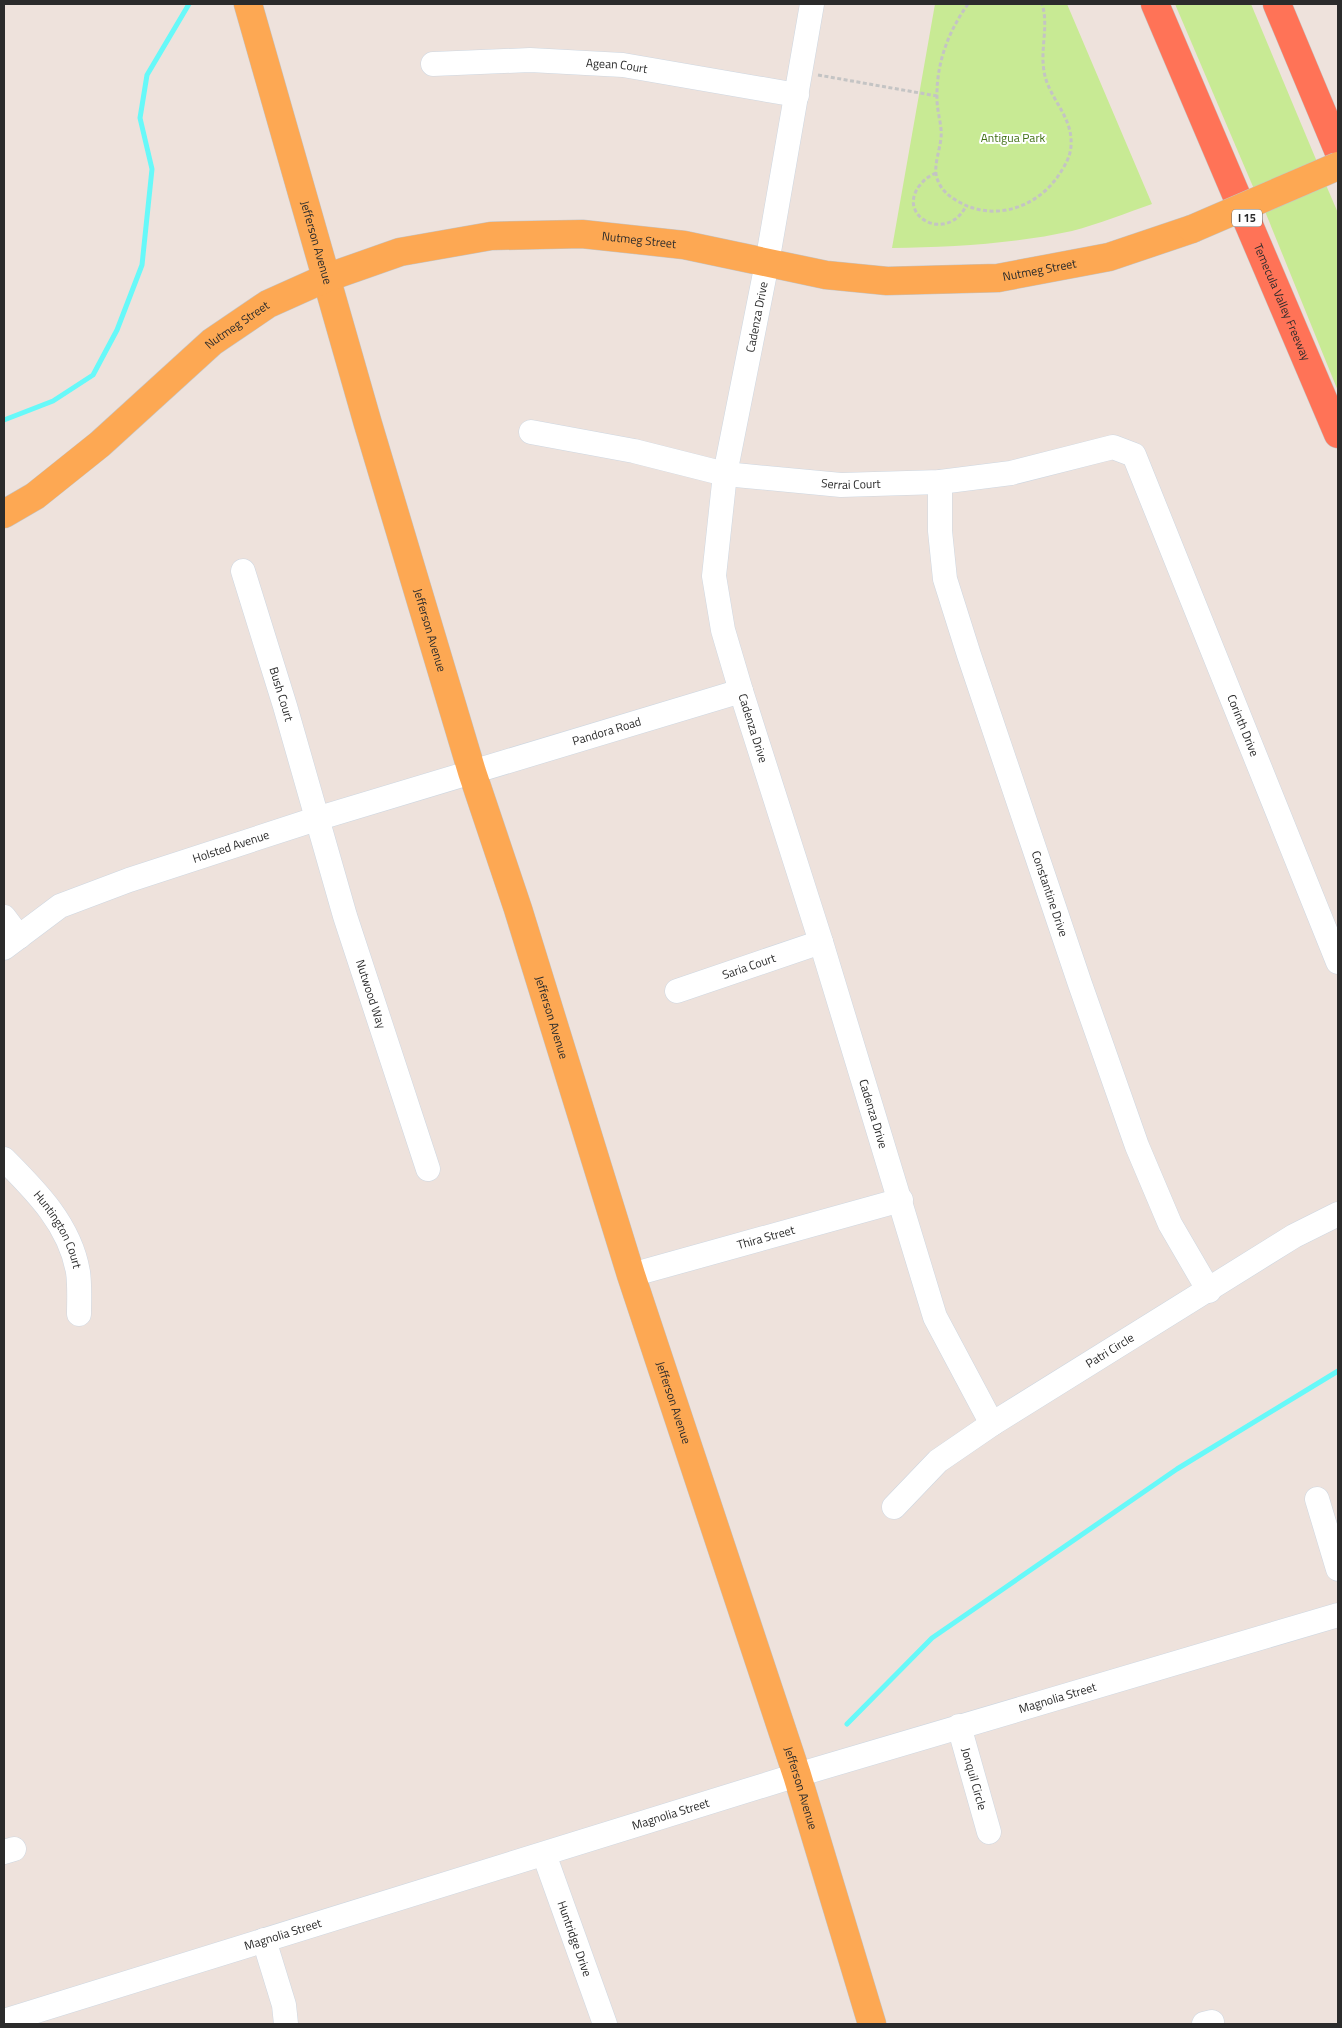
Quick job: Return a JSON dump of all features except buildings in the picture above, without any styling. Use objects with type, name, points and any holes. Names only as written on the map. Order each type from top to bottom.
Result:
[{"type":"highway","name":"Temecula Valley Freeway","points":[[1155,4],[1338,434]]},
{"type":"highway","points":[[1277,4],[1338,150]]},
{"type":"main road","name":"Jefferson Avenue","points":[[248,4],[418,596],[472,772],[518,909],[631,1275],[797,1775],[872,2024]]},
{"type":"main road","name":"Nutmeg Street","points":[[4,514],[35,496],[100,444],[212,342],[268,304],[326,278],[400,252],[491,236],[582,234],[684,245],[826,275],[887,282],[998,278],[1109,257],[1192,229],[1338,166]]},
{"type":"street","name":"Cadenza Drive","points":[[812,4],[768,263],[725,474],[714,576],[723,630],[741,691],[901,1200],[935,1317],[992,1424]]},
{"type":"street","name":"Agean Court","points":[[433,64],[530,60],[623,65],[798,83]]},
{"type":"street","name":"Serrai Court","points":[[531,432],[634,451],[725,474],[841,485],[940,482],[1010,473],[1113,447],[1134,455],[1146,490]]},
{"type":"street","name":"Constantine Drive","points":[[940,482],[940,531],[945,579],[975,674],[1080,984],[1138,1146],[1170,1224],[1208,1291]]},
{"type":"street","name":"Corinth Drive","points":[[1146,490],[1338,962]]},
{"type":"street","name":"Bush Court","points":[[243,571],[286,706],[316,819]]},
{"type":"street","name":"Pandora Road","points":[[472,772],[741,691]]},
{"type":"street","name":"Holsted Avenue","points":[[11,942],[60,906],[128,880],[316,819],[472,772]]},
{"type":"street","name":"Nutwood Way","points":[[316,819],[345,916],[428,1169]]},
{"type":"street","points":[[4,918],[11,942]]},
{"type":"street","name":"Saria Court","points":[[677,991],[821,942]]},
{"type":"street","name":"Huntington Court","points":[[4,1159],[32,1187],[64,1229],[78,1272],[79,1314]]},
{"type":"street","name":"Thira Street","points":[[631,1275],[901,1200]]},
{"type":"street","name":"Patri Circle","points":[[894,1507],[938,1462],[992,1424],[1294,1236],[1338,1214]]},
{"type":"street","points":[[1317,1499],[1338,1569]]},
{"type":"street","name":"Magnolia Street","points":[[4,2021],[797,1775],[1338,1615]]},
{"type":"street","name":"Jonquil Circle","points":[[959,1726],[989,1832]]},
{"type":"street","name":"Huntridge Drive","points":[[544,1854],[605,2024]]},
{"type":"street","points":[[264,1940],[284,2005],[286,2024]]},
{"type":"path","points":[[968,4],[953,28],[941,57],[937,96],[941,130],[936,174],[943,191],[966,206],[975,210],[986,211],[1017,208],[1036,198],[1052,184],[1068,157],[1071,146],[1069,124],[1055,100],[1044,74],[1042,56],[1044,18],[1042,4]]},
{"type":"path","points":[[798,83],[937,96]]},
{"type":"path","points":[[936,174],[927,178],[915,194],[914,208],[918,214],[927,222],[948,224],[958,218],[966,206]]},
{"type":"green space","name":"Antigua Park","points":[[935,4],[1067,4],[1152,204],[1072,231],[1027,239],[937,247],[892,248]]},
{"type":"green space","points":[[1175,4],[1251,4],[1320,169],[1257,196]]},
{"type":"green space","points":[[1323,178],[1338,213],[1338,391],[1262,204]]},
{"type":"waterway","points":[[4,420],[53,401],[93,375],[117,330],[142,265],[152,169],[140,118],[147,75],[189,4]]},
{"type":"waterway","points":[[847,1724],[932,1638],[1177,1469],[1338,1371]]}]
